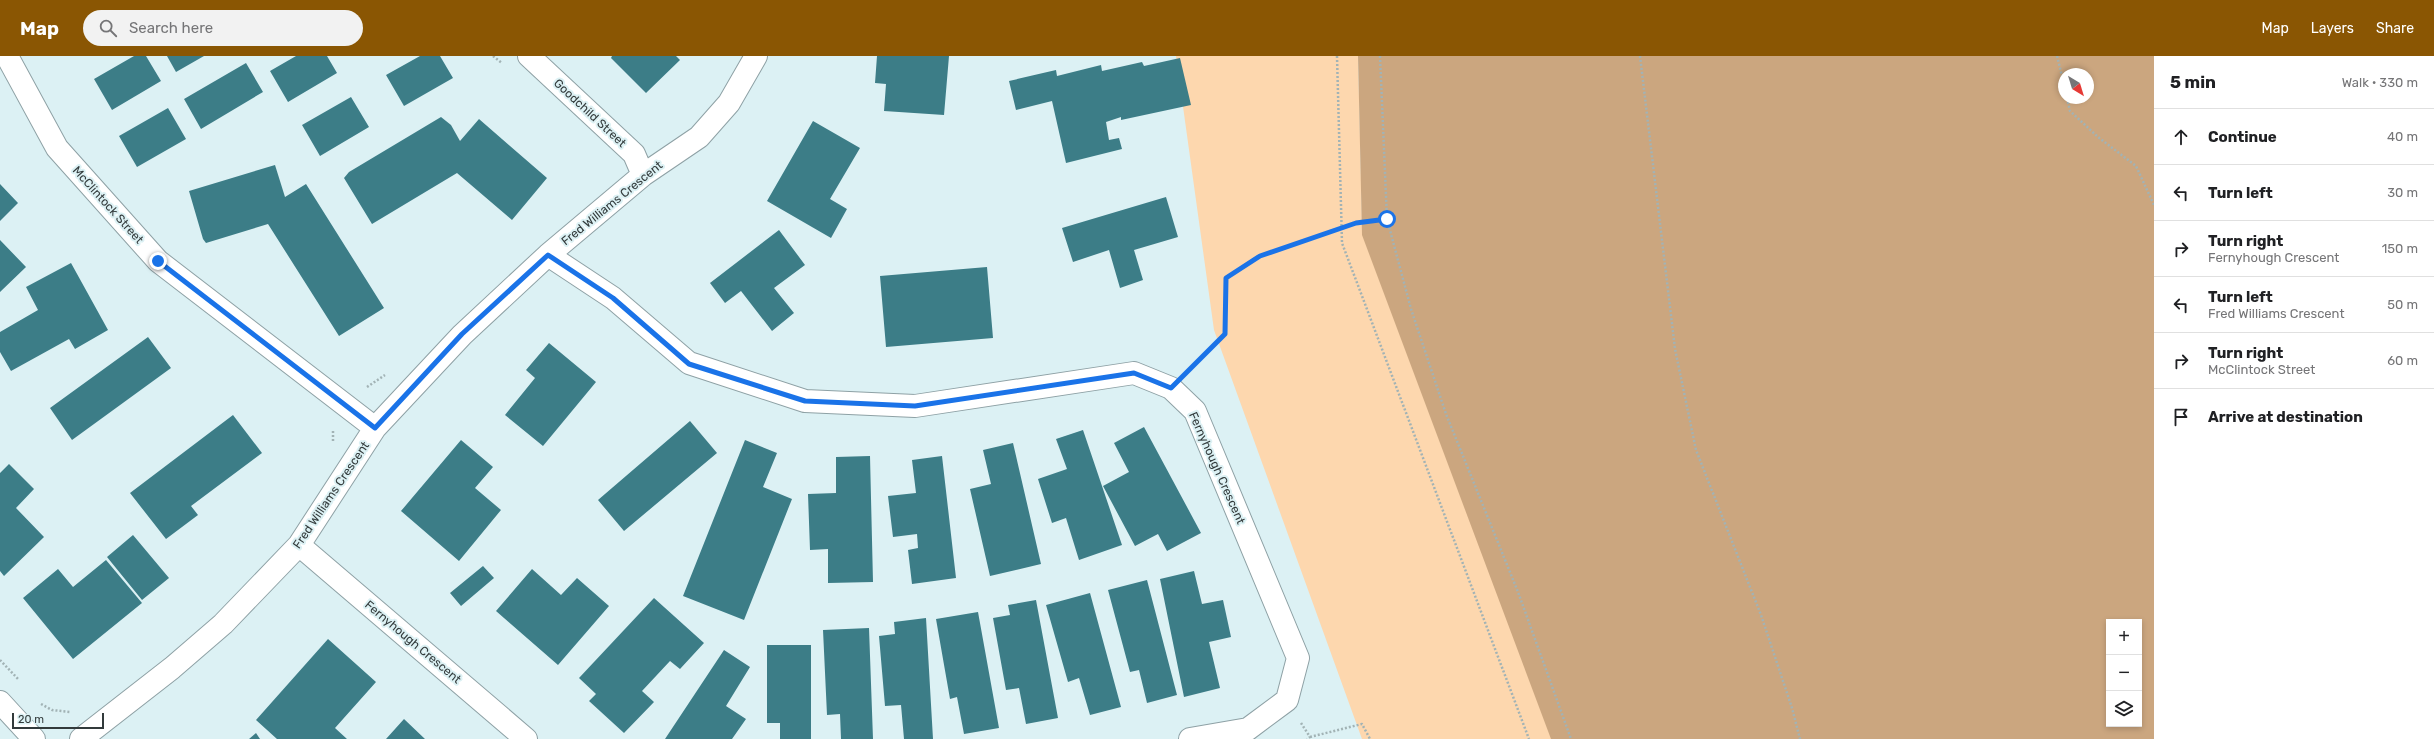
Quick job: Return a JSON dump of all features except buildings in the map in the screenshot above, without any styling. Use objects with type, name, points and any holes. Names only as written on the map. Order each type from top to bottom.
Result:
[{"type":"street","name":"McClintock Street","points":[[7,56],[57,148],[158,261],[375,428]]},
{"type":"street","name":"Goodchild Street","points":[[529,56],[634,154],[643,175]]},
{"type":"street","name":"Fred Williams Crescent","points":[[87,734],[223,624],[299,545],[375,428],[462,334],[548,255],[643,175],[699,137],[729,103],[756,56]]},
{"type":"street","name":"Fernyhough Crescent","points":[[548,255],[613,298],[689,364],[805,401],[915,406],[1134,373],[1171,388],[1195,411],[1298,658],[1287,700],[1248,729],[1190,739]]},
{"type":"street","name":"Fernyhough Crescent","points":[[299,545],[526,739]]},
{"type":"street","points":[[0,702],[34,739]]},
{"type":"path","points":[[1337,56],[1342,243],[1529,739]]},
{"type":"path","points":[[1380,56],[1387,219],[1411,309],[1446,414],[1518,592],[1571,739]]},
{"type":"path","points":[[1640,56],[1675,349],[1696,450],[1761,615],[1792,708],[1800,739]]},
{"type":"path","points":[[2057,56],[2060,68]]},
{"type":"path","points":[[2068,104],[2070,111],[2098,138],[2136,166],[2154,205]]},
{"type":"path","points":[[1171,388],[1225,334],[1226,278],[1260,256],[1362,221],[1387,219]]},
{"type":"path","points":[[0,660],[21,682]]},
{"type":"path","points":[[39,703],[52,710],[79,712],[87,734]]},
{"type":"path","points":[[1310,737],[1362,724],[1370,739]]},
{"type":"shaded area","points":[[1176,56],[1358,56],[1362,221],[1552,739],[1362,739],[1214,330]]},
{"type":"shaded area","points":[[1358,56],[2154,56],[2154,739],[1551,739],[1362,235]]},
{"type":"route","points":[[158,261],[375,428],[462,334],[548,255],[613,298],[689,364],[805,401],[915,406],[1134,373],[1171,388],[1225,334],[1226,278],[1260,256],[1362,221],[1387,219]]}]
